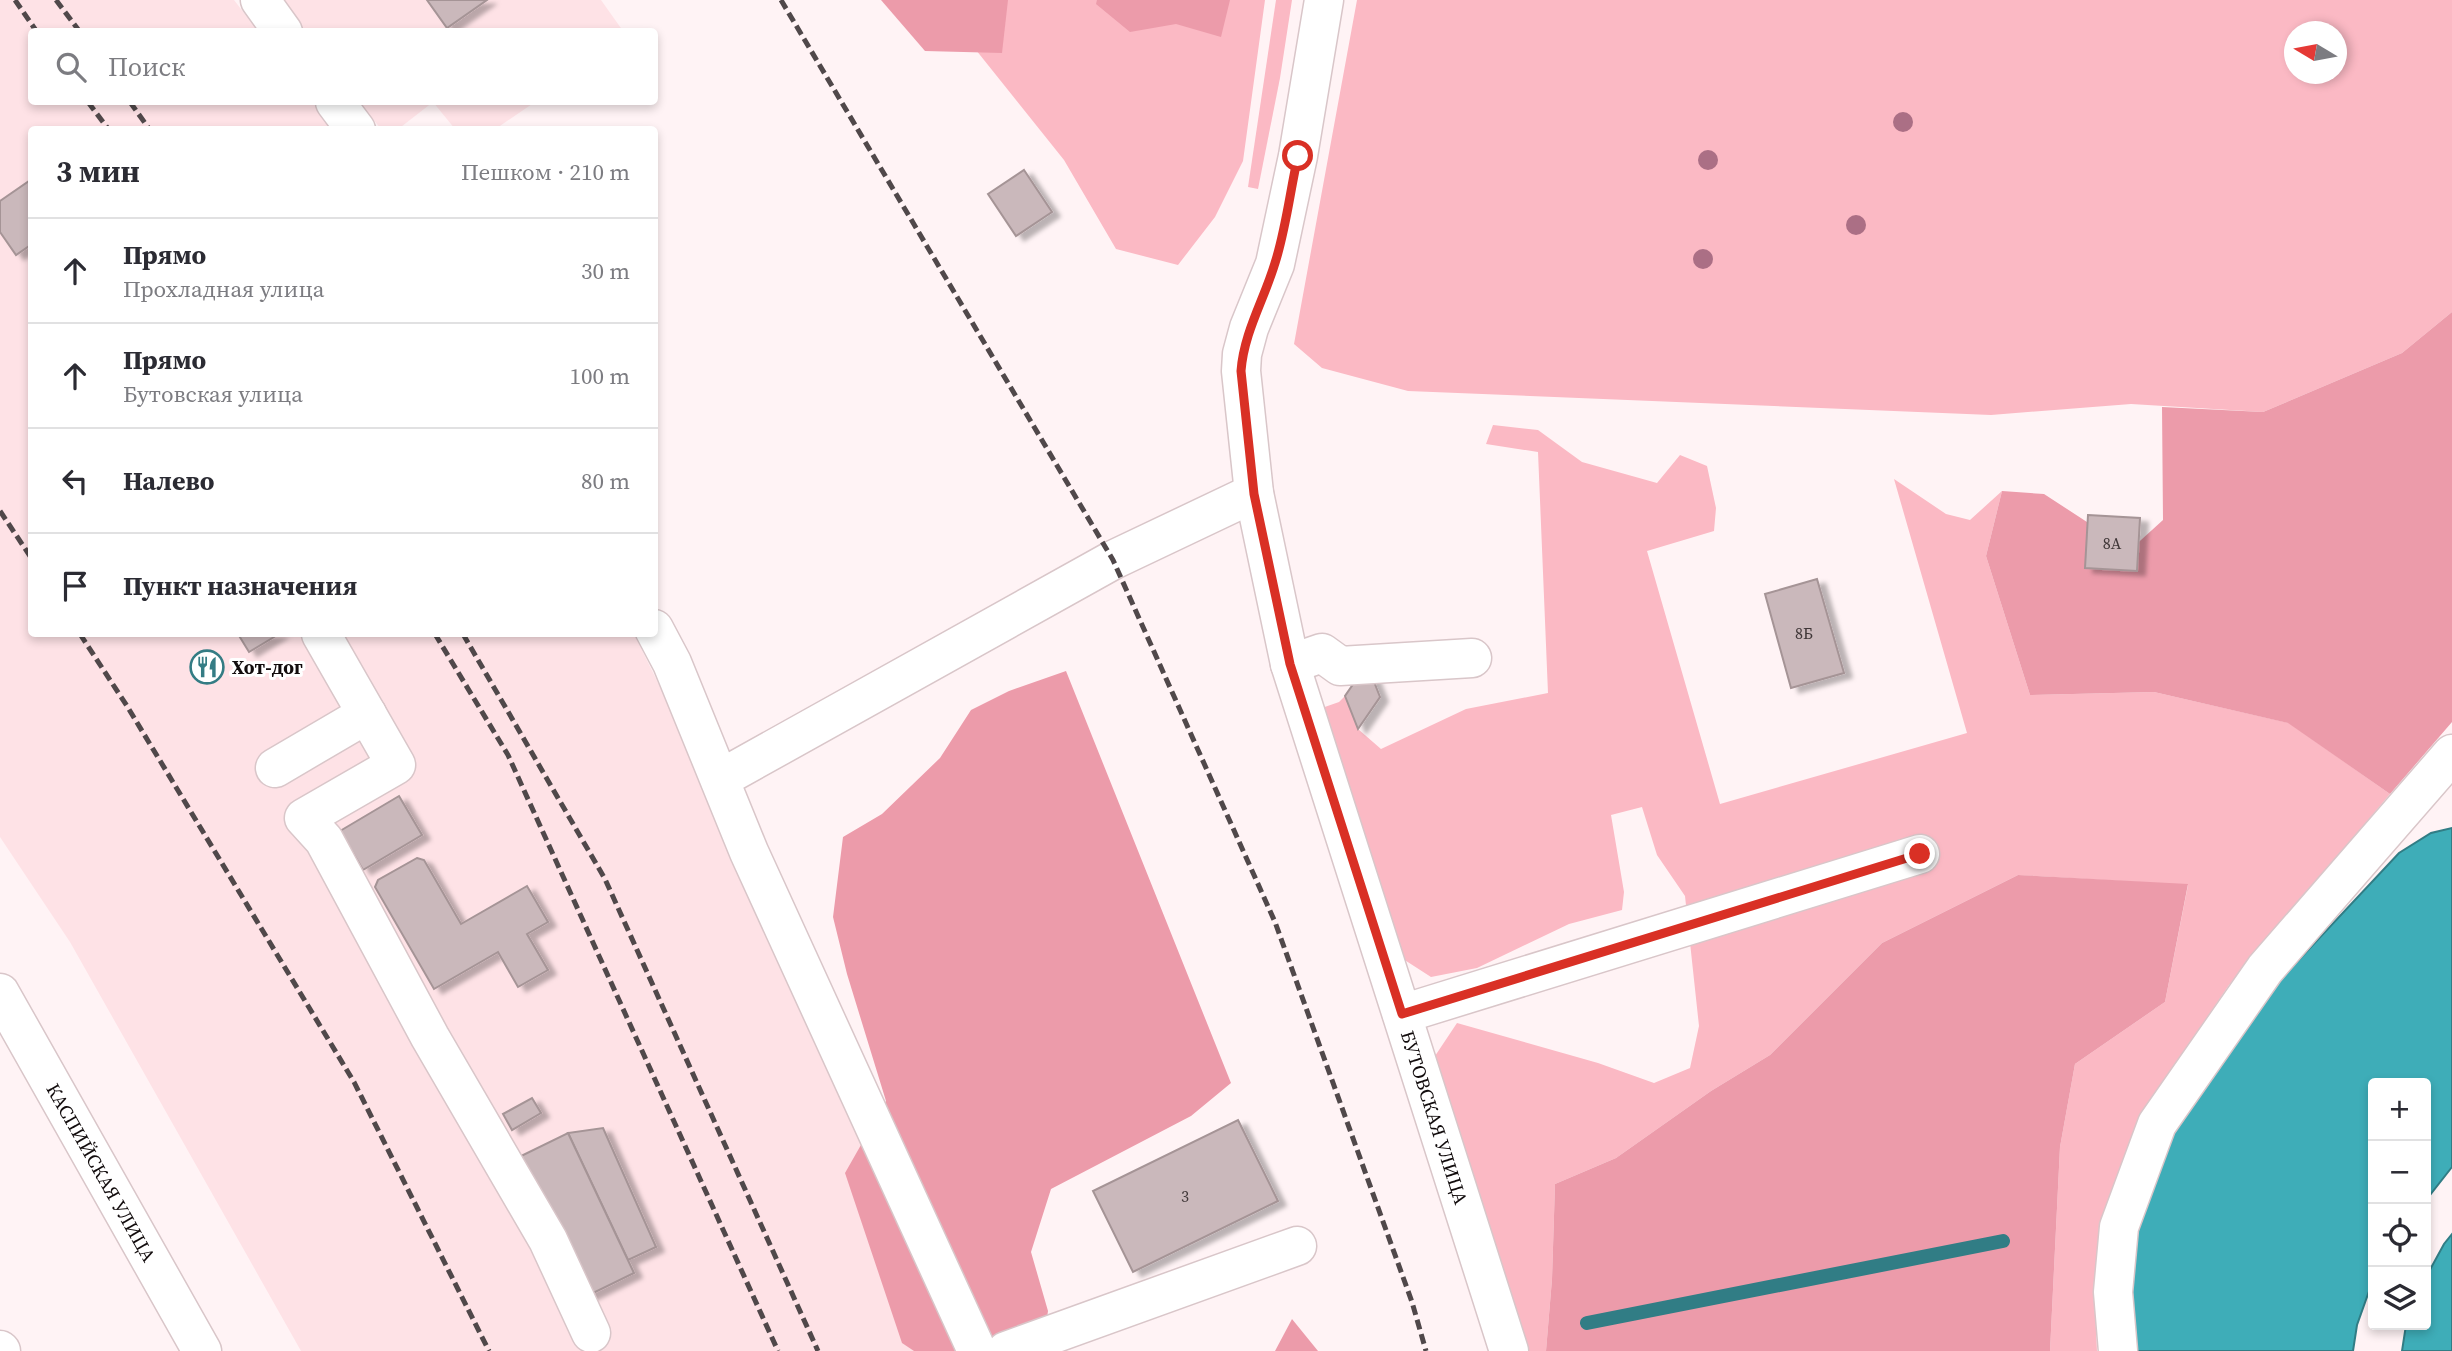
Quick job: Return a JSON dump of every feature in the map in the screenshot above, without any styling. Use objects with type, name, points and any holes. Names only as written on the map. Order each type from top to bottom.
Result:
[{"type":"main road","points":[[260,0],[280,28]]},
{"type":"main road","name":"БУТОВСКАЯ УЛИЦА","points":[[1324,0],[1298,156],[1275,264],[1249,328],[1242,354],[1241,371],[1254,494],[1290,664],[1509,1351]]},
{"type":"main road","points":[[337,105],[353,126]]},
{"type":"main road","points":[[720,779],[1102,565],[1254,494]]},
{"type":"main road","points":[[323,637],[397,765],[304,818],[324,841],[430,1037],[548,1240],[591,1333]]},
{"type":"main road","points":[[658,637],[672,663],[749,852],[977,1351]]},
{"type":"main road","points":[[1290,664],[1322,653],[1340,666],[1472,658]]},
{"type":"main road","points":[[275,768],[367,714]]},
{"type":"main road","points":[[2119,1351],[2113,1292],[2119,1227],[2157,1124],[2264,969],[2452,754]]},
{"type":"main road","points":[[1402,1014],[1920,854]]},
{"type":"main road","name":"КАСПИЙСКАЯ УЛИЦА","points":[[0,993],[202,1351]]},
{"type":"main road","points":[[1006,1351],[1297,1246]]},
{"type":"shaded area","points":[[0,0],[234,0],[256,28],[28,28],[28,105],[314,105],[332,126],[28,126],[28,637],[635,637],[664,695],[875,1176],[928,1351],[301,1351],[70,942],[0,837]]},
{"type":"shaded area","points":[[280,0],[601,0],[621,28],[302,28]]},
{"type":"shaded area","points":[[881,0],[1008,0],[1002,53],[925,51]]},
{"type":"shaded area","points":[[936,0],[1265,0],[1243,161],[1215,217],[1178,265],[1116,249],[1064,160]]},
{"type":"shaded area","points":[[1097,0],[1230,0],[1221,37],[1176,24],[1130,32],[1096,4]]},
{"type":"shaded area","points":[[1276,0],[1292,0],[1258,189],[1248,187]]},
{"type":"shaded area","points":[[1357,0],[2452,0],[2452,312],[2402,353],[2263,412],[2131,404],[1991,415],[1408,391],[1322,368],[1294,344]]},
{"type":"shaded area","points":[[361,105],[429,105],[402,126],[379,126]]},
{"type":"shaded area","points":[[435,105],[531,105],[500,126],[453,126]]},
{"type":"shaded area","points":[[2452,312],[2452,722],[2390,794],[2288,723],[2154,692],[2030,695],[1986,556],[2002,491],[2044,494],[2130,550],[2163,520],[2162,407],[2263,412],[2402,353]]},
{"type":"shaded area","points":[[1493,425],[1538,430],[1582,462],[1657,483],[1680,455],[1707,466],[1716,508],[1714,531],[1647,551],[1720,804],[1967,733],[1894,479],[1946,514],[1970,520],[2002,491],[1986,556],[2030,695],[2154,692],[2289,723],[2390,794],[2229,985],[2154,1096],[2105,1220],[2096,1264],[2097,1351],[2050,1351],[2060,1147],[2075,1064],[2165,1002],[2188,885],[2018,875],[1882,943],[1770,1055],[1711,1091],[1616,1158],[1555,1184],[1552,1279],[1546,1351],[1526,1351],[1433,1059],[1457,1023],[1598,1063],[1654,1083],[1690,1068],[1699,1026],[1685,896],[1657,855],[1642,807],[1611,815],[1624,892],[1622,910],[1569,924],[1477,968],[1431,977],[1400,957],[1319,709],[1339,702],[1345,696],[1358,729],[1381,749],[1466,709],[1548,693],[1538,452],[1486,444]]},
{"type":"shaded area","points":[[1066,671],[1231,1083],[1191,1116],[1051,1189],[1031,1252],[1048,1311],[1042,1351],[914,1351],[902,1343],[845,1173],[886,1101],[847,974],[833,917],[843,837],[882,814],[940,758],[971,710],[1009,691]]},
{"type":"shaded area","points":[[2018,875],[2188,884],[2165,1002],[2075,1064],[2060,1147],[2050,1351],[1546,1351],[1552,1279],[1555,1184],[1616,1158],[1711,1091],[1770,1055],[1882,943]]},
{"type":"shaded area","points":[[1292,1319],[1318,1351],[1275,1351]]},
{"type":"water","points":[[2452,828],[2452,1167],[2431,1194],[2431,1078],[2368,1078],[2368,1294],[2357,1325],[2353,1351],[2135,1351],[2128,1251],[2161,1145],[2248,1014],[2399,853],[2431,833]]},
{"type":"water","points":[[2452,1234],[2452,1351],[2402,1351],[2405,1330],[2431,1330],[2431,1268]]},
{"type":"building","points":[[427,0],[487,0],[447,28]]},
{"type":"building","points":[[1024,170],[1052,212],[1016,236],[988,194]]},
{"type":"building","points":[[28,182],[28,247],[16,255],[0,232],[0,201]]},
{"type":"building","points":[[2088,515],[2140,518],[2137,571],[2085,568]]},
{"type":"building","points":[[1817,579],[1844,673],[1791,688],[1765,594]]},
{"type":"building","points":[[240,637],[274,637],[249,652]]},
{"type":"building","points":[[1367,664],[1380,697],[1358,729],[1345,696]]},
{"type":"building","points":[[399,796],[422,835],[363,870],[340,831]]},
{"type":"building","points":[[417,858],[424,860],[461,924],[527,886],[548,922],[527,934],[548,970],[518,987],[498,952],[434,989],[375,887],[378,880]]},
{"type":"building","points":[[532,1098],[541,1113],[512,1130],[503,1114]]},
{"type":"building","points":[[1238,1120],[1278,1201],[1133,1272],[1093,1191]]},
{"type":"building","points":[[603,1128],[656,1247],[628,1260],[568,1133]]},
{"type":"building","points":[[568,1133],[634,1273],[585,1297],[519,1157]]},
{"type":"waterway","points":[[1587,1323],[2003,1241]]},
{"type":"railway","points":[[15,0],[34,28]]},
{"type":"railway","points":[[56,0],[77,28]]},
{"type":"railway","points":[[781,0],[1113,560],[1275,922],[1412,1302],[1426,1351]]},
{"type":"railway","points":[[90,105],[106,126]]},
{"type":"railway","points":[[132,105],[147,126]]},
{"type":"railway","points":[[0,511],[28,553]]},
{"type":"railway","points":[[82,637],[127,706],[354,1082],[489,1351]]},
{"type":"railway","points":[[437,637],[508,755],[778,1351]]},
{"type":"railway","points":[[465,637],[605,879],[818,1351]]},
{"type":"place","name":"Хот-дог","points":[[207,667]]},
{"type":"route","points":[[1298,156],[1275,264],[1249,328],[1242,354],[1241,371],[1254,494],[1290,664],[1402,1014],[1920,854]]}]
